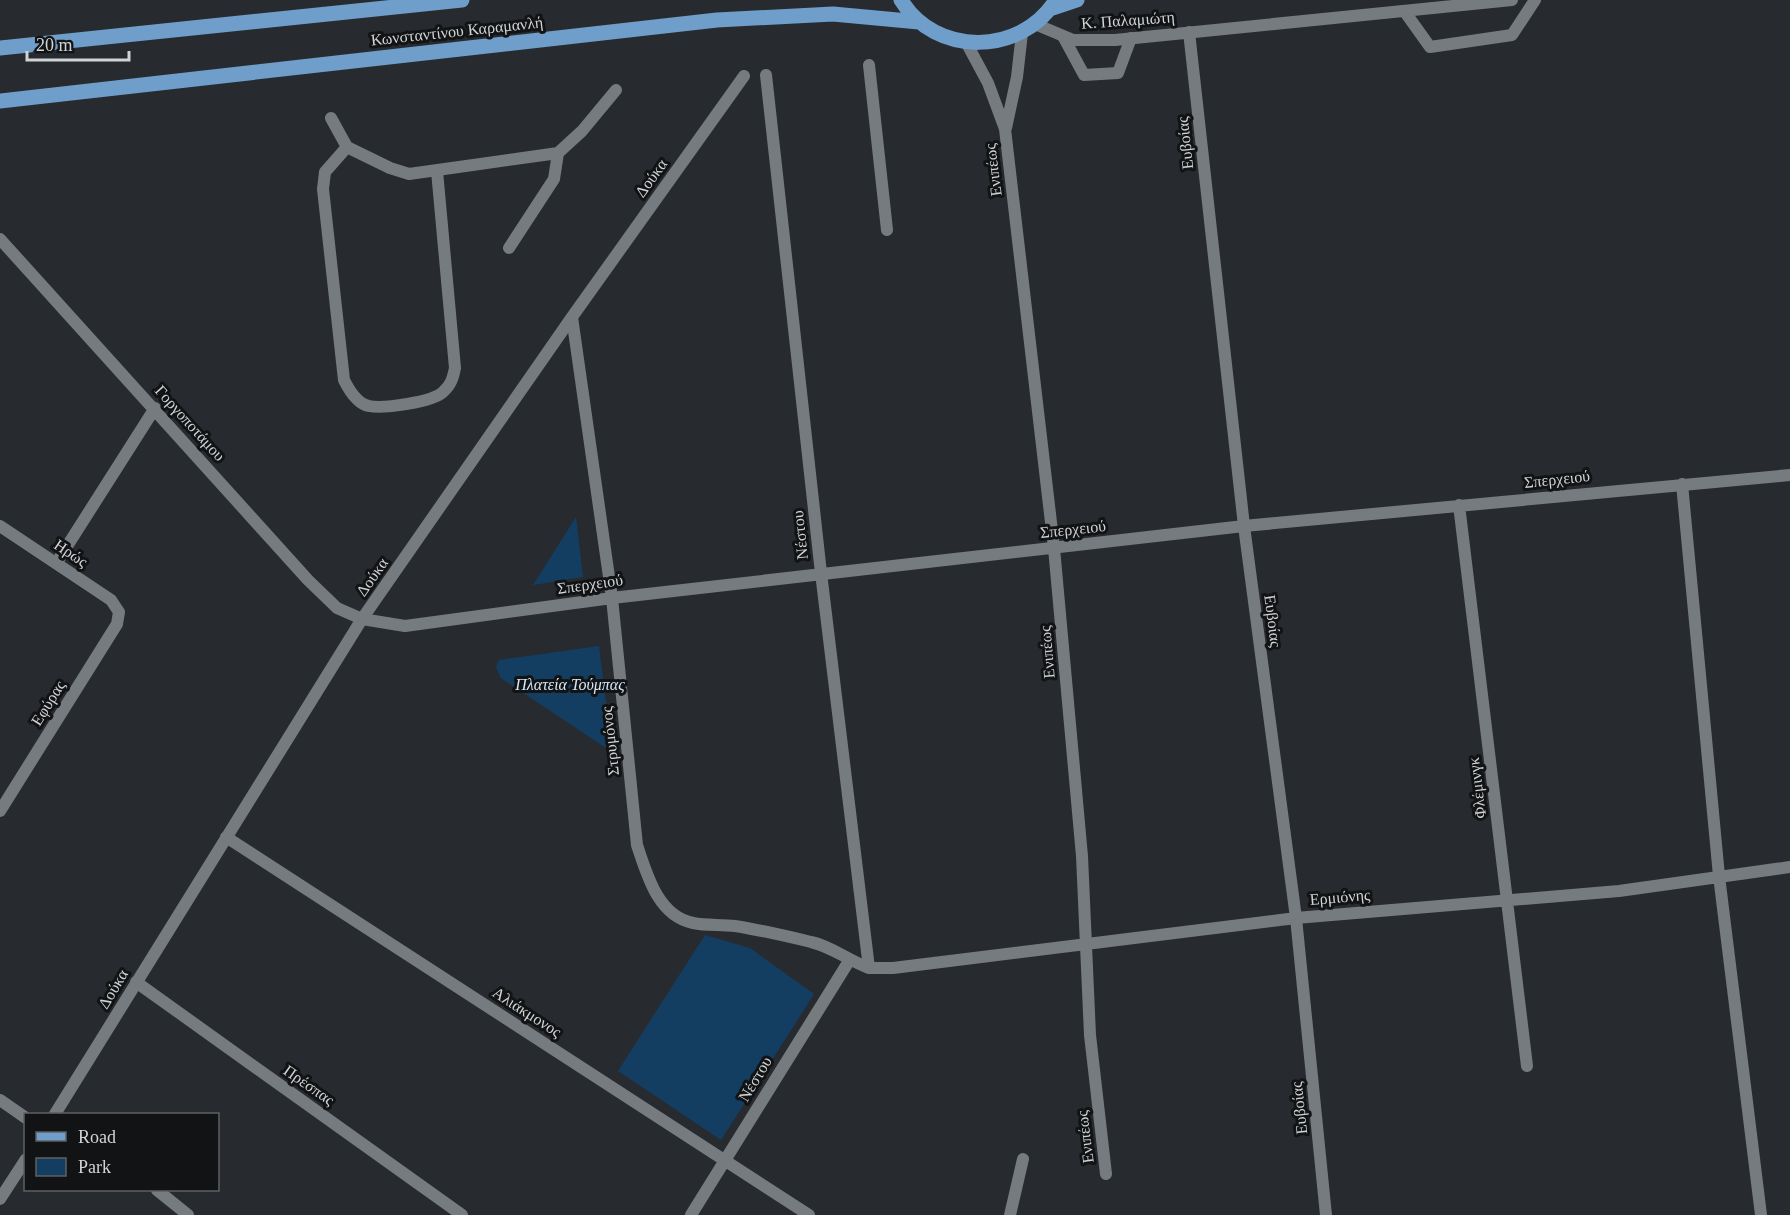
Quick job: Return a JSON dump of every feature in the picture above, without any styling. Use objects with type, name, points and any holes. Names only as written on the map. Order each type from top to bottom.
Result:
[{"type":"main road","name":"Κωνσταντίνου Καραμανλή","points":[[0,48],[462,0]]},
{"type":"main road","name":"Κωνσταντίνου Καραμανλή","points":[[901,0],[919,22],[937,34],[966,42],[998,42],[1022,33],[1035,24],[1053,4],[1077,0]]},
{"type":"main road","name":"Κωνσταντίνου Καραμανλή","points":[[0,101],[717,20],[833,14],[919,22]]},
{"type":"street","name":"Κ. Παλαμιώτη","points":[[1035,24],[1064,38],[1086,41],[1512,0]]},
{"type":"street","points":[[1405,12],[1430,47],[1512,35],[1535,0]]},
{"type":"street","name":"Ευβοίας","points":[[1189,32],[1244,526],[1296,918],[1326,1215]]},
{"type":"street","name":"Ενιπέως","points":[[1005,129],[1017,77],[1022,33]]},
{"type":"street","points":[[1064,38],[1084,75],[1118,73],[1131,38]]},
{"type":"street","name":"Ενιπέως","points":[[966,42],[988,83],[1005,129],[1054,548],[1080,821],[1090,1035],[1106,1174]]},
{"type":"street","points":[[869,65],[887,230]]},
{"type":"street","name":"Νέστου","points":[[766,75],[821,573],[869,968]]},
{"type":"street","name":"Δούκα","points":[[60,1113],[136,982],[362,619],[572,317],[744,76]]},
{"type":"street","points":[[331,118],[347,147],[408,174],[558,153],[582,131],[616,90]]},
{"type":"street","points":[[347,147],[325,172],[323,189],[344,380],[352,395],[368,406],[410,403],[441,394],[452,381],[455,368],[437,171]]},
{"type":"street","points":[[509,248],[554,179],[558,153]]},
{"type":"street","name":"Γοργοποτάμου","points":[[0,239],[308,580],[337,608],[362,619]]},
{"type":"street","name":"Στρυμόνος","points":[[572,317],[612,598],[637,845],[656,895],[667,908],[692,923],[734,926],[814,942],[849,961],[869,968]]},
{"type":"street","points":[[57,562],[155,408]]},
{"type":"street","name":"Σπερχειού","points":[[362,619],[405,626],[821,573],[1244,526],[1790,475]]},
{"type":"street","points":[[1682,484],[1719,876],[1761,1215]]},
{"type":"street","name":"Φλέμινγκ","points":[[1459,506],[1527,1066]]},
{"type":"street","name":"Ηρώς","points":[[0,526],[111,600],[119,612]]},
{"type":"street","name":"Εφύρας","points":[[0,811],[117,624],[119,612]]},
{"type":"street","name":"Αλιάκμονος","points":[[226,837],[809,1215]]},
{"type":"street","name":"Ερμιόνης","points":[[869,968],[893,968],[1086,942],[1296,918],[1618,891],[1790,867]]},
{"type":"street","name":"Νέστου","points":[[691,1215],[849,961]]},
{"type":"street","name":"Πρέσπας","points":[[136,982],[462,1215]]},
{"type":"street","points":[[0,1100],[24,1117]]},
{"type":"street","points":[[1010,1215],[1023,1159]]},
{"type":"street","points":[[0,1199],[24,1162]]},
{"type":"street","points":[[158,1191],[189,1215]]},
{"type":"green space","points":[[576,517],[583,577],[533,585]]},
{"type":"green space","name":"Πλατεία Τούμπας","points":[[599,646],[612,752],[501,678],[496,667],[499,660]]},
{"type":"green space","points":[[705,935],[750,948],[814,994],[721,1140],[618,1071]]}]
